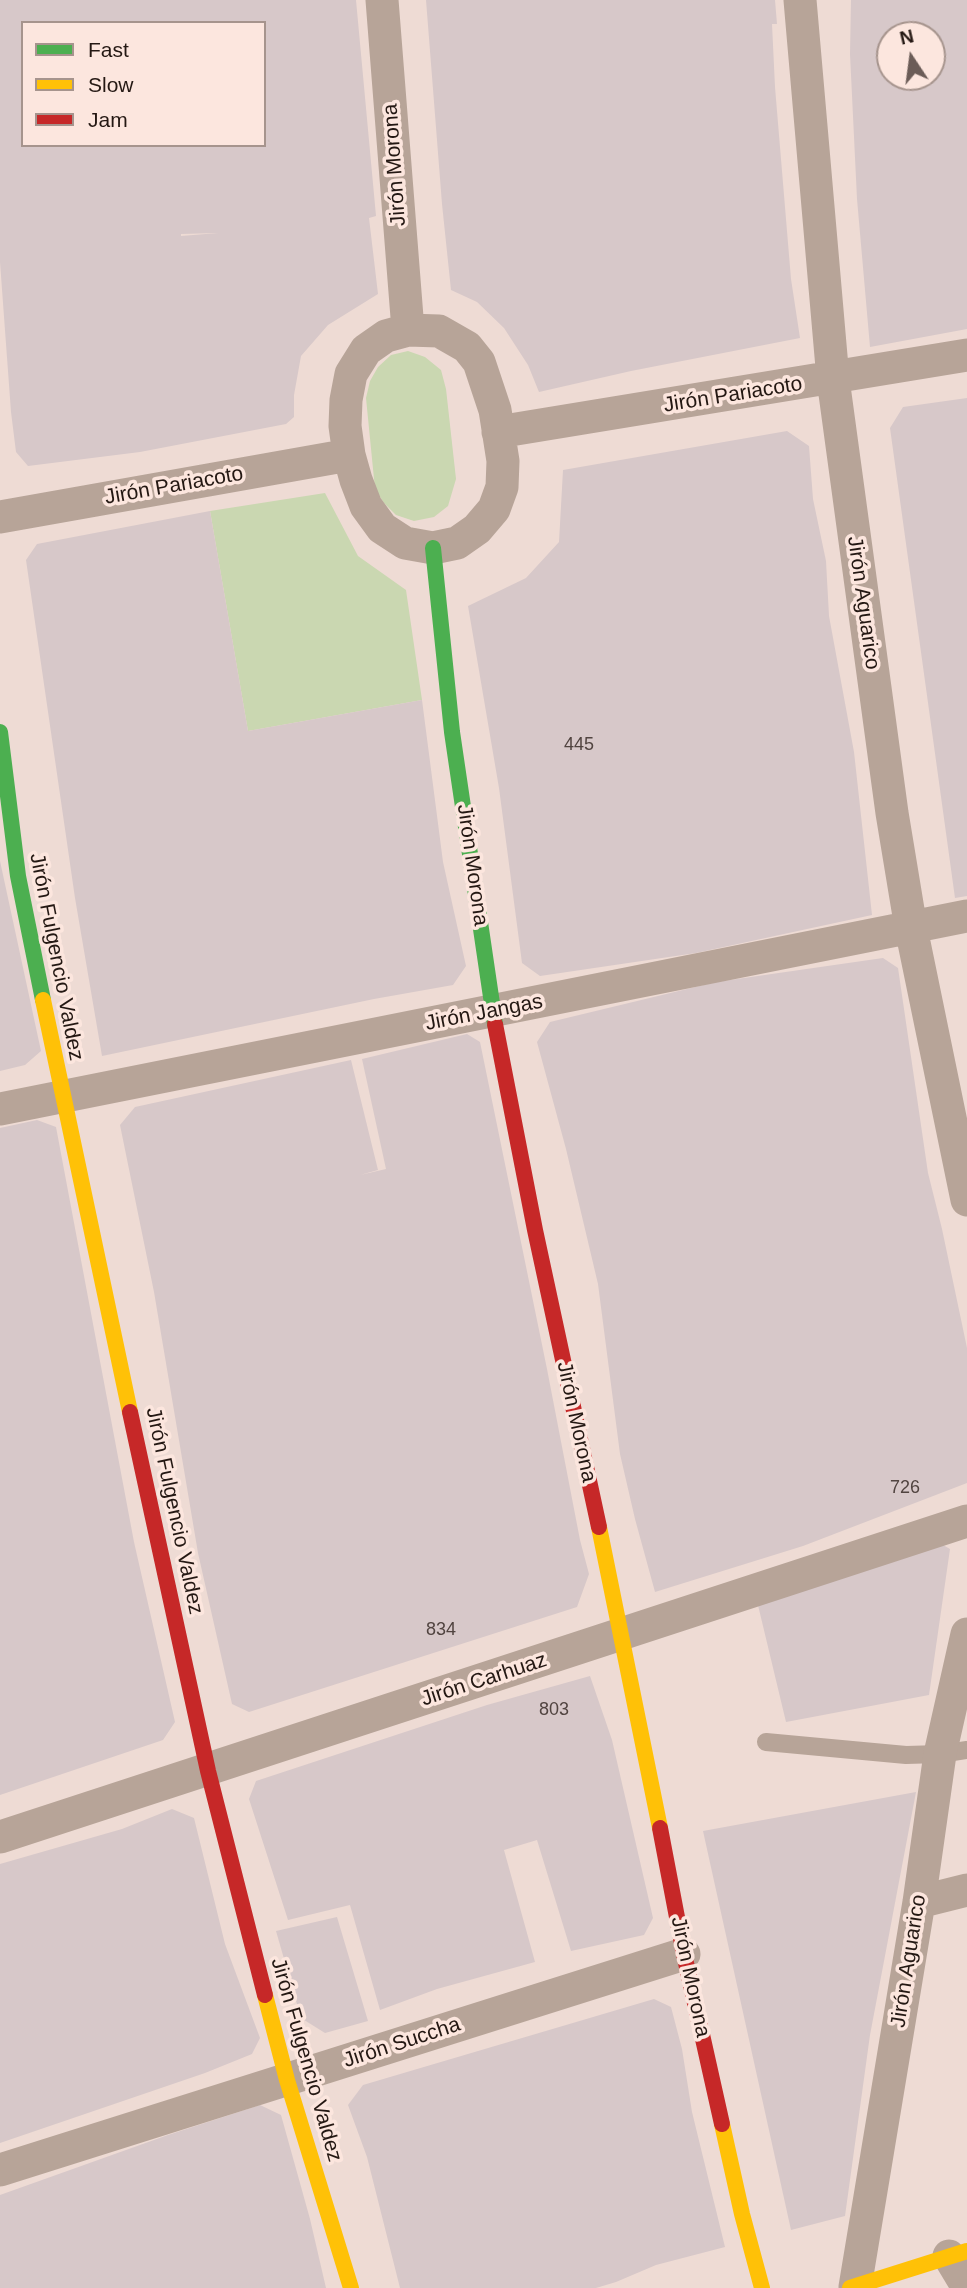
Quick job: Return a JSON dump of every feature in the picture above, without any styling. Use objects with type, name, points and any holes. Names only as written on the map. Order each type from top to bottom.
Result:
[{"type":"street","name":"Jirón Morona","points":[[382,0],[408,330]]},
{"type":"street","name":"Jirón Aguarico","points":[[800,0],[833,379],[892,813],[911,928],[967,1200]]},
{"type":"street","points":[[408,330],[439,331],[467,347],[479,362],[488,384],[498,432],[503,461],[502,487],[494,509],[477,529],[457,543],[433,548],[405,543],[382,528],[366,506],[349,454],[345,426],[351,374],[366,350],[386,336],[408,330]]},
{"type":"street","name":"Jirón Pariacoto","points":[[498,432],[967,355]]},
{"type":"street","name":"Jirón Pariacoto","points":[[0,516],[349,454]]},
{"type":"street","name":"Jirón Morona","points":[[433,548],[452,732],[493,1011],[535,1230],[622,1634],[684,1954],[742,2214],[762,2288]]},
{"type":"street","name":"Jirón Fulgencio Valdez","points":[[0,732],[18,876],[62,1097],[208,1770],[287,2080],[351,2288]]},
{"type":"street","name":"Jirón Jangas","points":[[0,1109],[967,916]]},
{"type":"street","name":"Jirón Carhuaz","points":[[0,1837],[967,1521]]},
{"type":"street","name":"Jirón Aguarico","points":[[853,2287],[919,1902],[953,1752],[967,1634]]},
{"type":"street","points":[[919,1902],[967,1890]]},
{"type":"street","name":"Jirón Succha","points":[[0,2170],[684,1954]]},
{"type":"street","points":[[853,2287],[958,2253],[967,2286]]},
{"type":"lane","points":[[766,1742],[906,1755],[953,1752]]},
{"type":"green space","points":[[408,351],[425,357],[441,370],[446,389],[456,479],[448,506],[434,517],[414,521],[396,515],[375,489],[366,398],[370,381],[378,367],[391,355]]},
{"type":"green space","points":[[325,493],[358,556],[406,590],[422,700],[248,731],[210,511]]},
{"type":"building","points":[[0,0],[356,0],[376,216],[369,218],[378,294],[328,325],[301,356],[294,395],[294,417],[286,424],[140,452],[28,466],[16,452],[0,262]],"holes":[[[218,233],[181,236],[181,234]]]},
{"type":"building","points":[[426,0],[775,0],[777,24],[772,24],[775,87],[791,279],[800,338],[539,392],[528,365],[504,328],[477,302],[451,290]]},
{"type":"building","points":[[851,0],[967,0],[967,329],[870,347],[857,199],[850,54]]},
{"type":"building","points":[[967,398],[967,896],[955,898],[890,428],[903,407]]},
{"type":"building","points":[[787,431],[809,446],[813,499],[826,561],[829,616],[854,752],[872,915],[696,953],[540,976],[522,963],[499,788],[468,606],[526,578],[559,542],[563,470]]},
{"type":"building","points":[[210,511],[248,731],[422,700],[443,862],[466,966],[453,985],[102,1056],[75,898],[26,560],[37,544]]},
{"type":"building","points":[[0,861],[41,1051],[25,1065],[0,1071]]},
{"type":"building","points":[[883,958],[898,968],[928,1173],[967,1348],[967,1483],[803,1546],[655,1592],[620,1454],[598,1284],[537,1042],[550,1022],[716,982]]},
{"type":"building","points":[[467,1034],[480,1042],[589,1574],[577,1607],[249,1712],[232,1704],[198,1553],[154,1292],[120,1125],[135,1107],[351,1060],[378,1170],[360,1175],[386,1169],[362,1059]]},
{"type":"building","points":[[37,1120],[56,1127],[134,1542],[175,1722],[163,1740],[0,1795],[0,1128]]},
{"type":"building","points":[[938,1542],[950,1549],[929,1695],[786,1722],[757,1601]]},
{"type":"building","points":[[590,1676],[612,1740],[653,1918],[644,1935],[571,1951],[537,1840],[504,1850],[535,1962],[437,1989],[380,2010],[350,1905],[288,1920],[249,1799],[256,1781],[487,1705]]},
{"type":"building","points":[[916,1792],[870,2035],[845,2216],[791,2230],[703,1831]]},
{"type":"building","points":[[172,1809],[194,1818],[225,1944],[260,2038],[252,2054],[205,2073],[0,2143],[0,1864],[122,1829]]},
{"type":"building","points":[[337,1917],[368,2021],[325,2033],[301,2018],[276,1931]]},
{"type":"building","points":[[654,1999],[671,2007],[682,2049],[692,2112],[725,2247],[656,2265],[596,2288],[400,2288],[367,2157],[348,2105],[363,2085]]},
{"type":"building","points":[[260,2105],[281,2115],[326,2288],[0,2288],[0,2195]]},
{"type":"traffic: fast","points":[[433,548],[452,732],[495,1024]]},
{"type":"traffic: fast","points":[[0,732],[18,876],[43,1000]]},
{"type":"traffic: slow","points":[[43,1000],[130,1412]]},
{"type":"traffic: slow","points":[[599,1527],[660,1828]]},
{"type":"traffic: slow","points":[[265,1995],[287,2080],[351,2288]]},
{"type":"traffic: slow","points":[[722,2124],[762,2288]]},
{"type":"traffic: slow","points":[[850,2288],[967,2251]]},
{"type":"traffic: jam","points":[[495,1024],[535,1230],[599,1527]]},
{"type":"traffic: jam","points":[[130,1412],[208,1771],[265,1995]]},
{"type":"traffic: jam","points":[[660,1828],[684,1954],[722,2124]]}]
